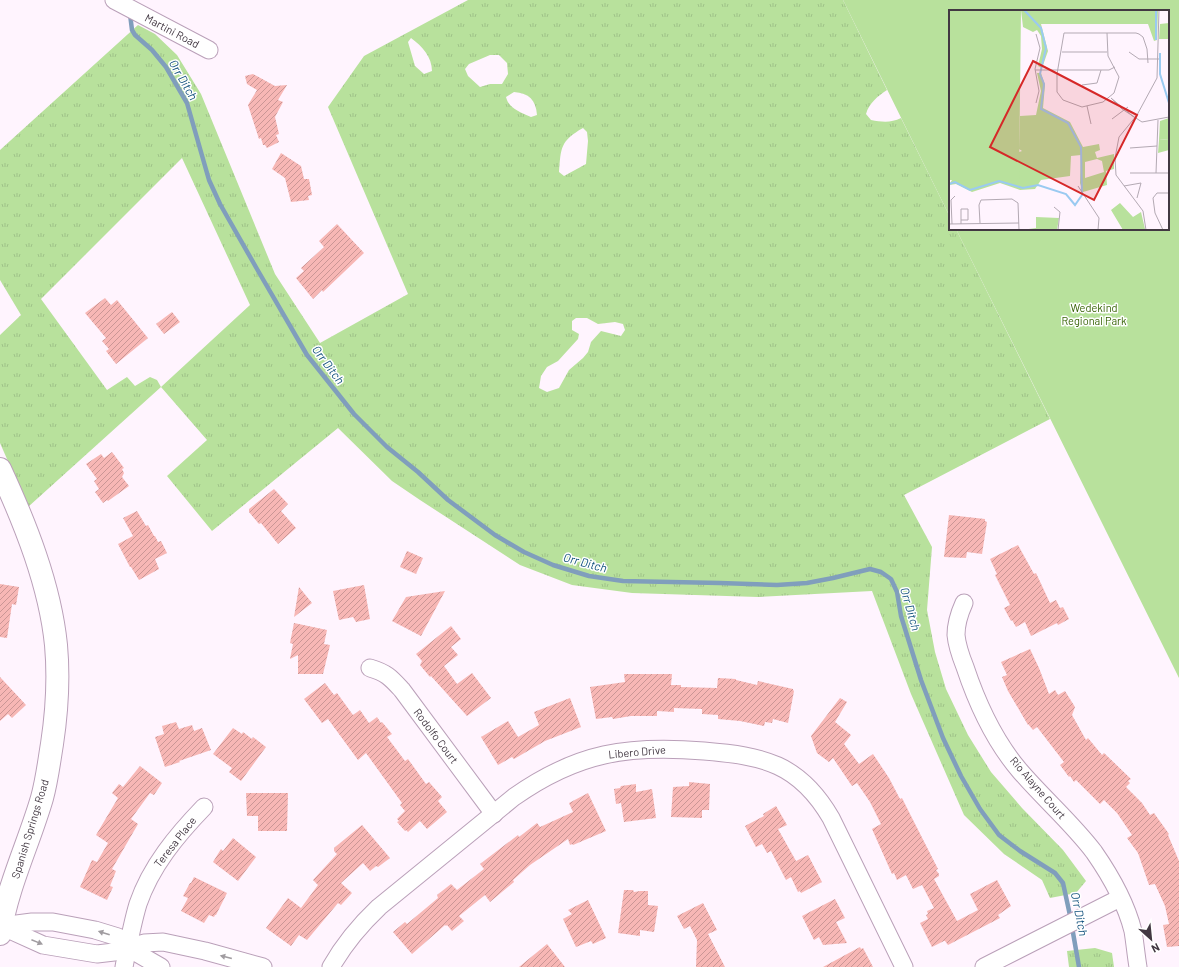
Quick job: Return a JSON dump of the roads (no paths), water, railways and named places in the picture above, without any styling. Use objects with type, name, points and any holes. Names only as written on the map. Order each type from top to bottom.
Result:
[{"type":"street","name":"Martini Road","points":[[114,0],[209,50]]},
{"type":"street","name":"Spanish Springs Road","points":[[0,470],[28,537],[42,578],[54,628],[58,683],[57,707],[46,783],[0,928]]},
{"type":"street","name":"Rio Alayne Court","points":[[964,603],[957,619],[956,636],[958,649],[979,704],[1006,751],[1020,771],[1075,829],[1094,853],[1120,898],[1132,931],[1138,967]]},
{"type":"street","name":"Rodolfo Court","points":[[370,668],[384,672],[402,690],[494,814]]},
{"type":"street","name":"Libero Drive","points":[[331,967],[348,940],[379,907],[531,786],[554,772],[584,761],[622,751],[647,749],[672,749],[729,753],[754,757],[774,763],[792,773],[809,787],[822,802],[904,967]]},
{"type":"street","name":"Teresa Place","points":[[124,967],[139,902],[155,868],[180,832],[204,807]]},
{"type":"street","points":[[984,967],[1120,898]]},
{"type":"street","points":[[0,928],[32,922],[53,922],[95,930],[118,937],[128,948],[148,961],[161,967]]},
{"type":"street","points":[[0,928],[44,945],[97,954],[114,952],[144,943],[164,942],[263,967]]},
{"type":"waterway","name":"Orr Ditch","points":[[130,14],[132,30],[135,35],[152,50],[166,67],[187,103],[209,180],[220,204],[307,355],[354,414],[387,447],[418,472],[448,500],[495,535],[524,552],[553,565],[589,576],[623,581],[777,585],[807,583],[870,569],[881,572],[891,579],[897,592],[901,616],[921,680],[943,738],[961,776],[980,809],[999,835],[1020,851],[1055,873],[1063,883],[1071,920]]},
{"type":"waterway","name":"Orr Ditch","points":[[1072,927],[1079,967]]},
{"type":"park label","name":"Wedekind Regional Park","points":[[1094,314]]}]
